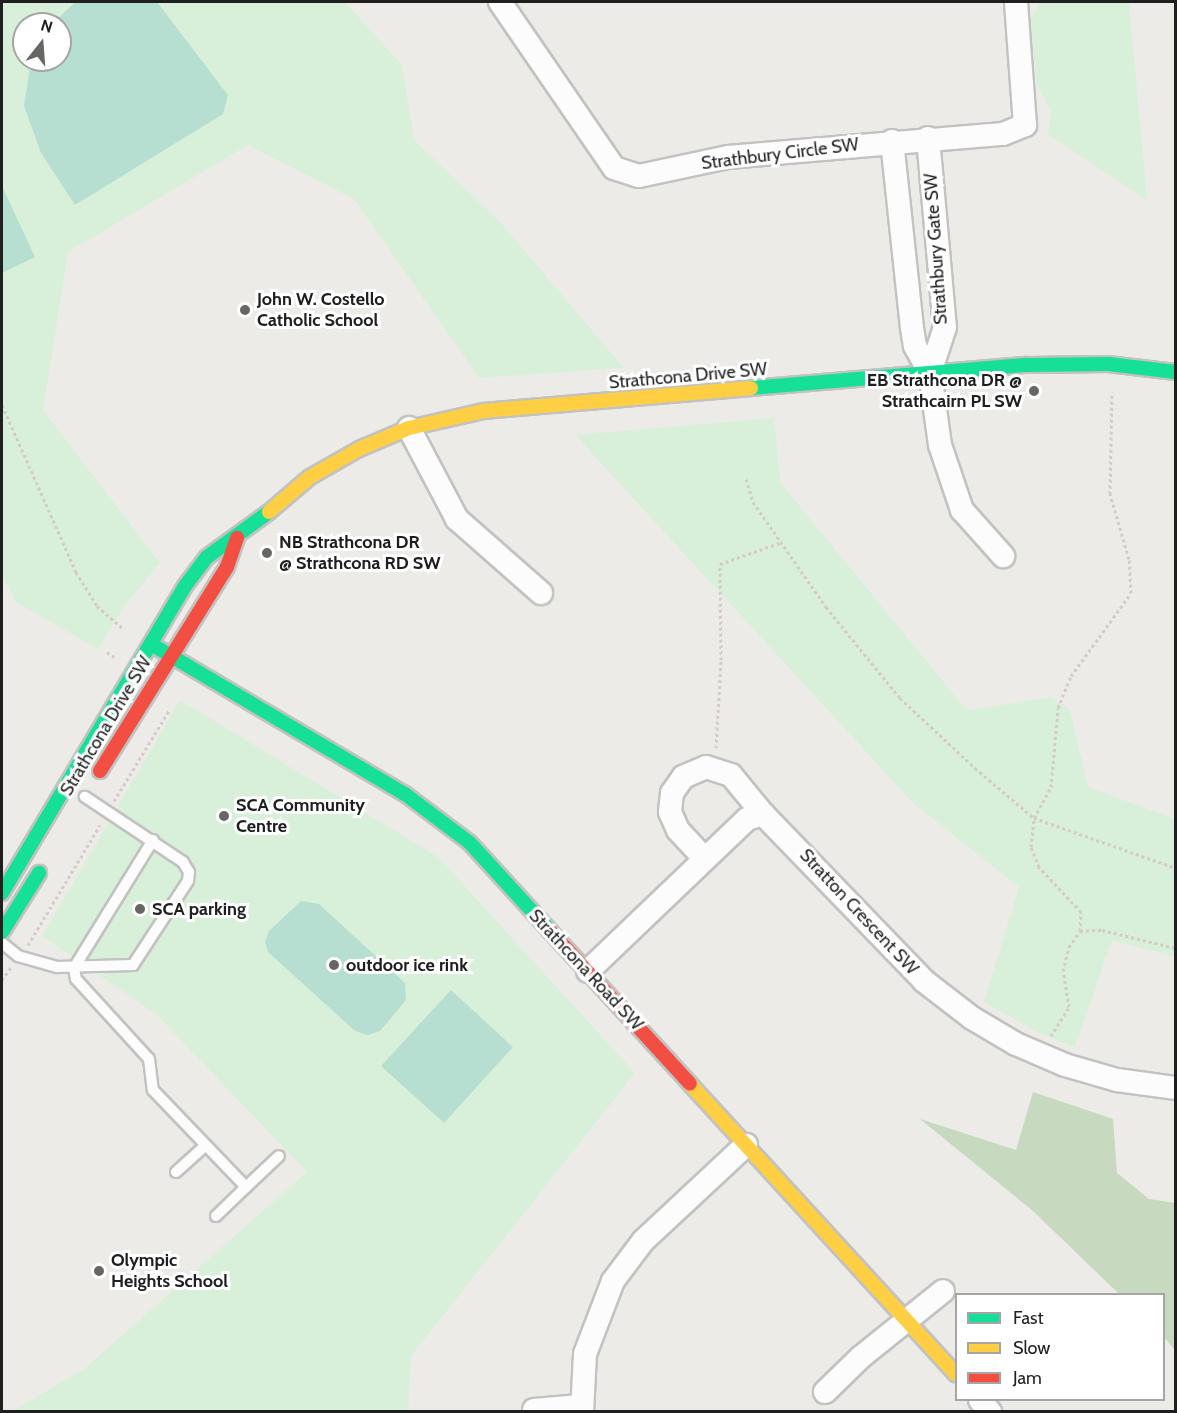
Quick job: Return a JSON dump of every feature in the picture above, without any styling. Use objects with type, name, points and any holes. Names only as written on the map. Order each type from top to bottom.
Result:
[{"type":"street","name":"Strathbury Circle SW","points":[[500,2],[614,168],[625,174],[639,176],[728,157],[892,141],[1003,134],[1025,125],[1016,2]]},
{"type":"street","name":"Strathbury Gate SW","points":[[928,138],[945,327],[930,373]]},
{"type":"street","name":"Strathbury Gate SW","points":[[892,141],[912,328],[915,346],[930,373]]},
{"type":"street","name":"Strathcona Drive SW","points":[[2,892],[151,644],[207,557],[237,537],[310,477],[358,449],[409,428],[484,411],[1067,363],[1176,372]]},
{"type":"street","points":[[930,373],[940,445],[962,510],[1003,556]]},
{"type":"street","points":[[409,428],[457,519],[542,593]]},
{"type":"street","name":"Strathcona Drive SW","points":[[75,814],[171,654],[227,567],[237,537]]},
{"type":"street","name":"Strathcona Road SW","points":[[151,644],[405,794],[460,836],[588,970],[955,1372]]},
{"type":"street","points":[[704,858],[678,830],[670,802],[683,777],[698,769],[715,768]]},
{"type":"street","name":"Stratton Crescent SW","points":[[715,768],[731,775],[748,790],[763,814],[924,981],[972,1018],[1016,1044],[1065,1065],[1117,1080],[1176,1088]]},
{"type":"street","points":[[588,970],[747,819],[763,814]]},
{"type":"street","points":[[2,931],[46,861]]},
{"type":"street","points":[[534,1410],[581,1409],[587,1345],[613,1281],[643,1241],[746,1145]]},
{"type":"street","points":[[825,1392],[943,1292]]},
{"type":"lane","points":[[2,931],[18,956],[41,964],[74,968],[111,968],[139,961],[188,881],[189,872],[183,862],[153,840],[107,813],[85,796]]},
{"type":"lane","points":[[153,840],[74,968],[76,979],[149,1059],[153,1090],[246,1187]]},
{"type":"lane","points":[[176,1172],[206,1145]]},
{"type":"lane","points":[[216,1216],[279,1156]]},
{"type":"path","points":[[1049,1040],[1069,1007],[1063,971],[1069,946],[1080,930],[1082,912],[1039,867],[1031,847],[1034,818],[1051,787],[1058,708],[1071,676],[1131,593],[1129,559],[1110,494],[1112,392]]},
{"type":"path","points":[[2,405],[76,572],[97,606],[122,628]]},
{"type":"path","points":[[746,479],[753,502],[825,607],[900,698],[1034,818],[1176,868]]},
{"type":"path","points":[[715,768],[722,660],[720,564],[782,543]]},
{"type":"path","points":[[2,980],[45,922],[173,704]]},
{"type":"path","points":[[1080,930],[1102,930],[1176,948]]},
{"type":"green space","points":[[2,2],[345,2],[402,65],[414,140],[501,223],[624,368],[479,378],[354,199],[248,145],[68,252],[43,410],[160,563],[126,604],[98,649],[16,602],[2,576]]},
{"type":"green space","points":[[75,2],[157,2],[228,95],[223,114],[75,205],[41,153],[24,106],[29,72],[72,72],[72,12],[65,12]]},
{"type":"green space","points":[[1040,2],[1129,2],[1147,200],[1048,134],[1051,112],[1037,85],[1030,21]]},
{"type":"green space","points":[[2,186],[35,257],[2,273]]},
{"type":"green space","points":[[774,418],[780,482],[960,702],[970,710],[1051,697],[1070,710],[1088,787],[1175,819],[1175,957],[1112,940],[1075,1047],[1039,1033],[984,1002],[1019,887],[914,804],[575,435]]},
{"type":"green space","points":[[180,700],[438,857],[635,1073],[411,1356],[408,1411],[11,1412],[84,1369],[307,1172],[156,1014],[42,936]]},
{"type":"green space","name":"outdoor ice rink","points":[[301,901],[319,904],[405,983],[406,1000],[380,1031],[368,1035],[355,1031],[268,952],[265,942],[269,931]]},
{"type":"green space","points":[[451,990],[513,1047],[444,1123],[381,1066]]},
{"type":"green space","points":[[1033,1092],[1113,1119],[1117,1173],[1149,1199],[1175,1203],[1175,1350],[1165,1338],[1165,1293],[1118,1293],[1033,1211],[920,1119],[1016,1150]]},
{"type":"traffic: fast","points":[[751,388],[1027,365],[1108,364],[1176,372]]},
{"type":"traffic: fast","points":[[2,893],[185,586],[207,557],[269,512]]},
{"type":"traffic: fast","points":[[151,644],[405,794],[470,843],[550,931]]},
{"type":"traffic: fast","points":[[2,932],[39,873]]},
{"type":"traffic: slow","points":[[269,512],[310,477],[359,449],[409,428],[484,411],[751,388]]},
{"type":"traffic: slow","points":[[690,1084],[955,1373]]},
{"type":"traffic: jam","points":[[100,771],[227,567],[237,538]]},
{"type":"traffic: jam","points":[[550,931],[690,1084]]},
{"type":"place","name":"John W. Costello Catholic School","points":[[245,310]]},
{"type":"place","name":"EB Strathcona DR @ Strathcairn PL SW","points":[[1034,391]]},
{"type":"place","name":"NB Strathcona DR @ Strathcona RD SW","points":[[267,553]]},
{"type":"place","name":"SCA Community Centre","points":[[224,816]]},
{"type":"place","name":"SCA parking","points":[[140,909]]},
{"type":"place","name":"outdoor ice rink","points":[[334,965]]},
{"type":"place","name":"Olympic Heights School","points":[[99,1271]]}]
